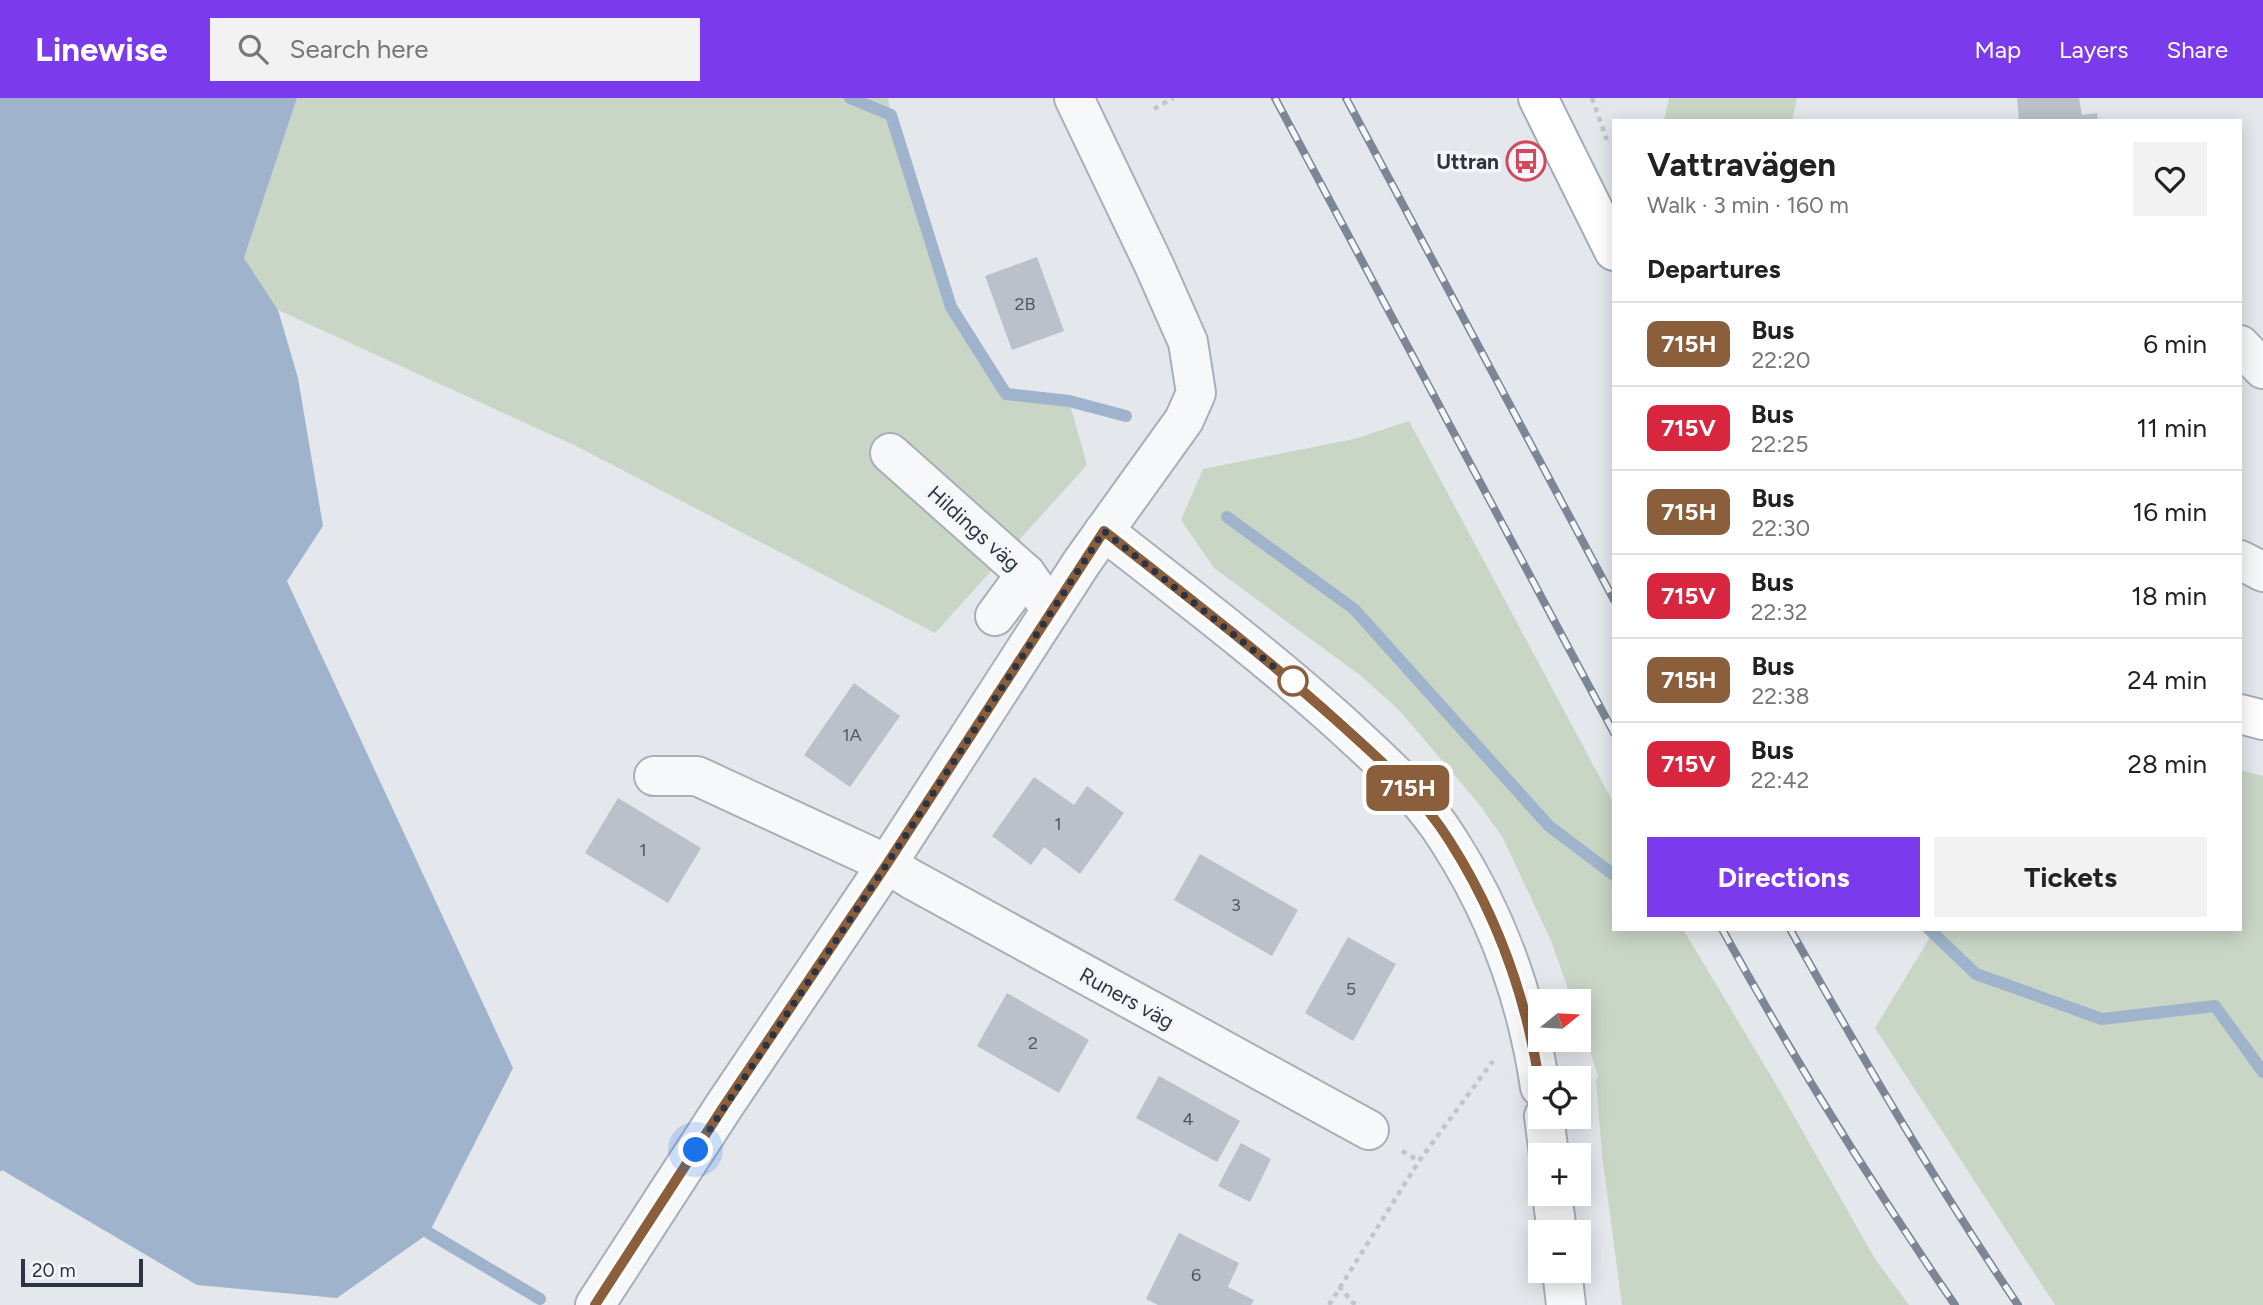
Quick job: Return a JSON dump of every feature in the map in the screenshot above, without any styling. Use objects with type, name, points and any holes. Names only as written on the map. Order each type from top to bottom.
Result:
[{"type":"main road","points":[[1538,98],[1612,247]]},
{"type":"main road","points":[[2242,715],[2263,720]]},
{"type":"street","points":[[595,1305],[724,1106],[887,864],[1051,610],[1184,420],[1196,393],[1188,342],[1074,98]]},
{"type":"street","points":[[2242,347],[2263,369]]},
{"type":"street","name":"Hildings väg","points":[[890,453],[1026,574],[1051,610]]},
{"type":"street","points":[[1104,531],[1279,669],[1396,774],[1449,839],[1493,917],[1517,984],[1537,1066]]},
{"type":"street","points":[[2242,561],[2263,572]]},
{"type":"street","points":[[995,616],[1026,574]]},
{"type":"street","name":"Runers väg","points":[[654,776],[697,776],[887,864],[911,880],[1368,1130]]},
{"type":"street","points":[[1563,1283],[1566,1305]]},
{"type":"path","points":[[1154,109],[1173,98]]},
{"type":"path","points":[[1592,98],[1609,146]]},
{"type":"path","points":[[1329,1305],[1419,1161],[1500,1052]]},
{"type":"path","points":[[1339,1286],[1355,1305]]},
{"type":"green space","points":[[297,98],[888,98],[951,307],[1006,394],[1069,401],[1087,465],[935,633],[578,447],[278,310],[244,258]]},
{"type":"green space","points":[[1669,98],[1797,98],[1792,119],[1664,119]]},
{"type":"green space","points":[[1409,421],[1612,800],[1612,931],[1684,931],[1781,1093],[1875,1259],[1909,1305],[1622,1305],[1602,1155],[1596,1080],[1598,1076],[1590,1052],[1591,989],[1568,989],[1552,943],[1503,838],[1479,804],[1400,711],[1361,676],[1214,568],[1181,520],[1203,469],[1354,439]]},
{"type":"green space","points":[[2242,771],[2263,776],[2263,1305],[2055,1305],[1875,1028],[1934,931],[2242,931]]},
{"type":"water","points":[[0,98],[297,98],[244,258],[278,310],[298,378],[323,526],[287,581],[513,1068],[429,1233],[337,1298],[197,1285],[2,1170],[0,1172]]},
{"type":"building","points":[[2017,98],[2079,98],[2082,115],[2097,113],[2098,119],[2019,119]]},
{"type":"building","points":[[1037,257],[1064,331],[1012,350],[985,276]]},
{"type":"building","points":[[854,683],[900,716],[850,787],[804,755]]},
{"type":"building","points":[[1034,777],[1074,805],[1087,786],[1124,813],[1080,874],[1044,847],[1031,865],[992,836]]},
{"type":"building","points":[[618,798],[701,848],[668,903],[585,853]]},
{"type":"building","points":[[1200,854],[1298,910],[1272,956],[1174,900]]},
{"type":"building","points":[[1348,937],[1396,964],[1353,1041],[1305,1013]]},
{"type":"building","points":[[1007,993],[1089,1040],[1059,1093],[977,1046]]},
{"type":"building","points":[[1159,1076],[1240,1121],[1217,1162],[1136,1118]]},
{"type":"building","points":[[1241,1143],[1271,1159],[1250,1202],[1218,1186]]},
{"type":"building","points":[[1179,1233],[1239,1263],[1228,1287],[1254,1300],[1251,1305],[1158,1305],[1146,1299]]},
{"type":"waterway","points":[[850,98],[891,115],[951,307],[1006,394],[1069,401],[1126,416]]},
{"type":"waterway","points":[[1227,517],[1354,609],[1549,826],[1612,873]]},
{"type":"waterway","points":[[1931,931],[1976,974],[2102,1019],[2215,1006],[2263,1072]]},
{"type":"waterway","points":[[429,1233],[540,1299]]},
{"type":"railway","points":[[1275,98],[1612,729]]},
{"type":"railway","points":[[1346,98],[1612,596]]},
{"type":"railway","points":[[1723,931],[1834,1120],[1955,1305]]},
{"type":"railway","points":[[1791,931],[1900,1120],[2018,1305]]},
{"type":"bus line","name":"715H","points":[[595,1305],[1104,531],[1279,669],[1396,774],[1449,839],[1493,917],[1517,984],[1537,1066]]},
{"type":"place","name":"Uttran","points":[[1526,161]]},
{"type":"route","points":[[696,1150],[1104,531],[1298,686],[1293,681]]}]
